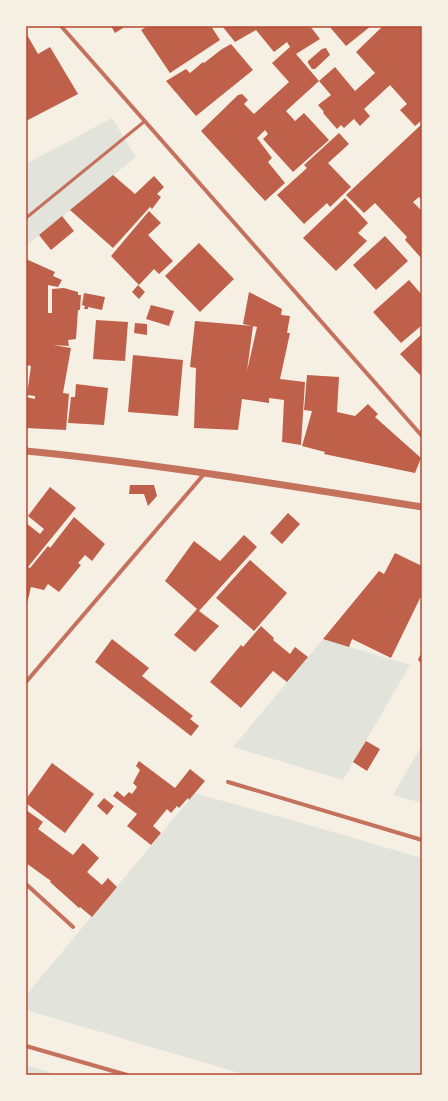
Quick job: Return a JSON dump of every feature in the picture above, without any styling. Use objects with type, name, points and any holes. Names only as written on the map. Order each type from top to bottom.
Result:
[{"type":"street","points":[[61,26],[422,436]]},
{"type":"street","points":[[26,450],[205,473],[422,507]]},
{"type":"street","points":[[26,682],[205,473]]},
{"type":"street","points":[[228,782],[422,840]]},
{"type":"street","points":[[26,884],[73,927]]},
{"type":"street","points":[[26,1046],[127,1075]]},
{"type":"lane","points":[[26,218],[145,121]]},
{"type":"shaded area","points":[[112,118],[136,157],[26,246],[26,164]]},
{"type":"shaded area","points":[[323,639],[410,665],[343,780],[233,747]]},
{"type":"shaded area","points":[[422,745],[422,803],[393,795]]},
{"type":"shaded area","points":[[195,793],[422,858],[422,1075],[246,1075],[26,1010],[26,995]]},
{"type":"shaded area","points":[[26,1065],[58,1075],[26,1075]]},
{"type":"building","points":[[111,26],[126,26],[115,33]]},
{"type":"building","points":[[148,26],[211,26],[220,40],[170,73],[141,30]]},
{"type":"building","points":[[222,26],[310,26],[320,39],[296,54],[319,81],[286,111],[295,121],[304,113],[329,140],[293,172],[263,139],[268,134],[265,130],[257,138],[272,158],[268,162],[285,183],[265,201],[201,131],[238,95],[242,94],[248,100],[244,104],[254,114],[289,82],[272,63],[290,47],[287,42],[274,52],[256,30],[235,42]]},
{"type":"building","points":[[329,26],[371,26],[346,46]]},
{"type":"building","points":[[383,26],[422,27],[422,120],[415,126],[400,110],[407,104],[390,85],[364,109],[370,116],[360,126],[354,119],[344,128],[341,125],[337,129],[318,105],[331,95],[319,81],[335,67],[355,91],[375,73],[356,52]]},
{"type":"building","points":[[26,33],[38,54],[50,47],[78,94],[26,121]]},
{"type":"building","points":[[231,44],[253,70],[196,116],[166,81],[186,69],[190,73],[203,62],[204,63]]},
{"type":"building","points":[[326,48],[330,55],[315,69],[312,69],[308,61],[322,49]]},
{"type":"building","points":[[422,124],[422,201],[419,197],[413,202],[422,211],[422,259],[405,240],[407,237],[375,203],[364,213],[346,195]]},
{"type":"building","points":[[339,133],[349,144],[328,163],[351,187],[330,207],[327,203],[304,224],[277,195],[307,168],[304,165]]},
{"type":"building","points":[[113,175],[135,194],[154,176],[164,187],[157,194],[161,197],[152,209],[150,207],[113,248],[70,210]]},
{"type":"building","points":[[345,198],[368,223],[358,233],[367,241],[336,271],[303,238]]},
{"type":"building","points":[[149,211],[161,223],[148,235],[173,261],[159,274],[154,269],[139,285],[111,256]]},
{"type":"building","points":[[62,216],[74,231],[51,250],[39,235]]},
{"type":"building","points":[[385,236],[408,261],[376,290],[353,265]]},
{"type":"building","points":[[199,243],[234,279],[200,312],[165,276]]},
{"type":"building","points":[[26,259],[55,272],[53,276],[62,280],[58,287],[48,285],[48,313],[52,313],[52,289],[64,288],[78,292],[78,295],[81,295],[80,310],[78,310],[76,339],[68,340],[69,346],[53,345],[71,348],[63,393],[69,394],[66,430],[26,428],[26,397],[35,399],[35,396],[27,395],[31,366],[26,365]]},
{"type":"building","points":[[409,280],[422,295],[422,325],[401,343],[373,312]]},
{"type":"building","points":[[138,285],[145,292],[139,299],[132,292]]},
{"type":"building","points":[[249,292],[282,309],[281,315],[290,316],[287,333],[290,333],[280,379],[305,382],[301,445],[282,442],[284,400],[269,398],[269,403],[242,399],[238,430],[194,428],[196,368],[190,367],[195,321],[252,326],[243,324]],"holes":[[[253,326],[257,327],[247,371]]]},
{"type":"building","points":[[84,293],[105,297],[102,310],[88,307],[88,309],[84,309],[85,306],[82,305]]},
{"type":"building","points":[[151,305],[174,311],[169,326],[146,319]]},
{"type":"building","points":[[96,320],[128,322],[125,361],[93,359]]},
{"type":"building","points":[[135,323],[147,324],[147,335],[134,333]]},
{"type":"building","points":[[422,334],[422,377],[400,354]]},
{"type":"building","points":[[133,355],[183,360],[178,416],[128,412]]},
{"type":"building","points":[[307,375],[339,377],[337,412],[355,416],[368,404],[378,414],[375,417],[421,458],[415,473],[324,454],[325,452],[302,446],[312,411],[304,410]]},
{"type":"building","points":[[76,384],[108,388],[104,425],[68,423],[71,397],[75,397]]},
{"type":"building","points":[[130,485],[154,485],[157,496],[148,506],[144,494],[129,494]]},
{"type":"building","points":[[50,487],[76,508],[28,567],[30,568],[48,546],[50,548],[74,517],[105,544],[92,561],[85,555],[78,563],[81,565],[59,592],[48,584],[44,590],[31,587],[26,608],[26,523],[40,534],[44,529],[28,516]]},
{"type":"building","points":[[288,513],[300,524],[282,544],[270,533]]},
{"type":"building","points":[[244,535],[257,547],[199,611],[219,626],[195,652],[174,635],[197,609],[165,581],[194,541],[220,561]]},
{"type":"building","points":[[395,553],[422,566],[422,594],[391,658],[352,639],[349,647],[323,639],[379,571],[384,574]]},
{"type":"building","points":[[250,560],[287,593],[254,631],[216,598]]},
{"type":"building","points":[[261,626],[274,638],[273,640],[290,654],[295,647],[308,657],[287,682],[273,671],[241,708],[210,682],[241,645],[243,647]]},
{"type":"building","points":[[112,639],[149,668],[142,676],[193,716],[190,719],[199,726],[191,736],[95,662]]},
{"type":"building","points":[[422,651],[422,663],[421,663],[418,660]]},
{"type":"building","points":[[366,741],[380,749],[367,771],[353,762]]},
{"type":"building","points":[[139,761],[175,788],[190,769],[205,781],[189,800],[188,798],[179,808],[177,806],[171,813],[167,809],[153,826],[161,833],[151,845],[127,826],[137,814],[113,796],[117,791],[124,797],[129,792],[132,794],[137,787],[133,783],[140,770],[136,766]]},
{"type":"building","points":[[52,763],[94,794],[65,833],[26,803],[26,799]]},
{"type":"building","points":[[104,798],[114,806],[107,815],[97,806]]},
{"type":"building","points":[[26,810],[43,822],[38,829],[73,855],[83,843],[99,858],[87,872],[102,885],[108,878],[117,887],[92,917],[80,907],[79,908],[50,882],[51,881],[26,863]]}]
